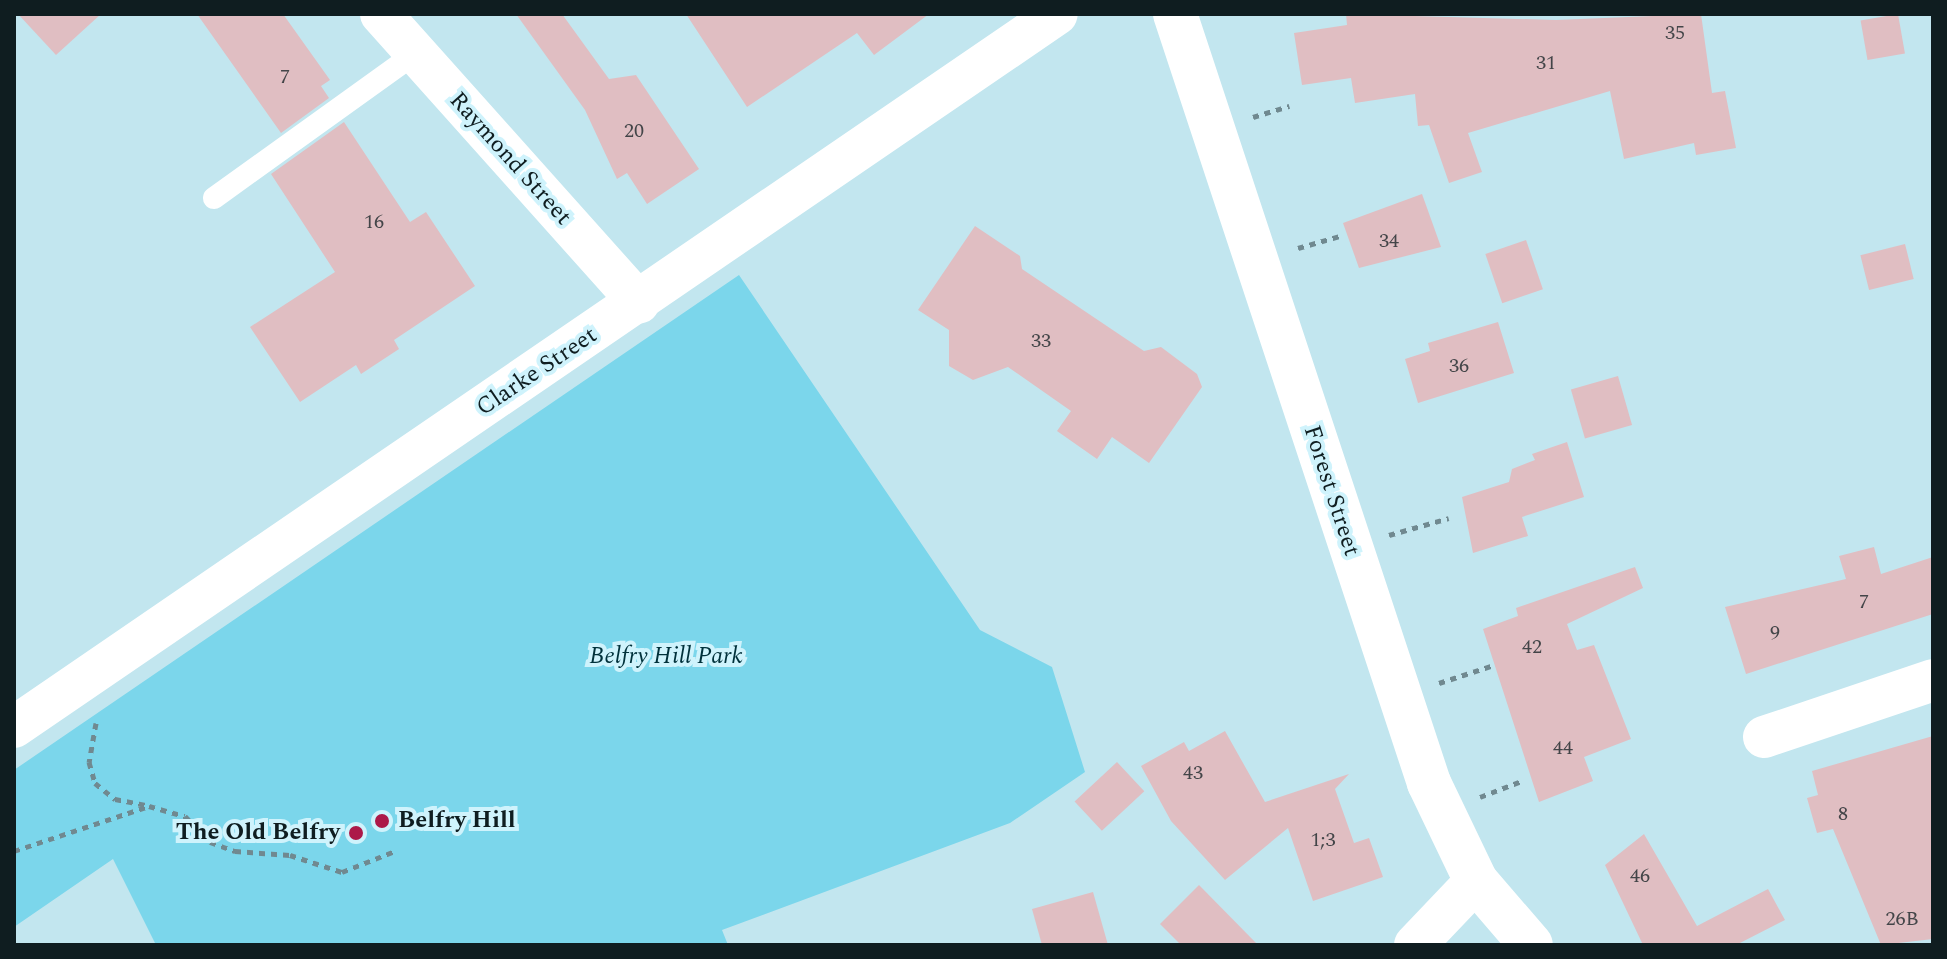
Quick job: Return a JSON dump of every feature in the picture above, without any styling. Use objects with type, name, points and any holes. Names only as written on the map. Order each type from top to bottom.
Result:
[{"type":"street","name":"Raymond Street","points":[[381,14],[639,303]]},
{"type":"street","name":"Clarke Street","points":[[14,727],[639,303],[1057,14]]},
{"type":"street","name":"Forest Street","points":[[1175,14],[1410,732],[1476,881],[1531,945]]},
{"type":"street","points":[[1764,737],[1933,680]]},
{"type":"street","points":[[1415,945],[1476,881]]},
{"type":"lane","points":[[214,198],[416,53]]},
{"type":"path","points":[[1241,121],[1289,106]]},
{"type":"path","points":[[1285,252],[1340,236]]},
{"type":"path","points":[[1381,537],[1449,518]]},
{"type":"path","points":[[108,661],[89,762],[95,783],[115,799],[185,816],[210,842],[235,851],[290,855],[342,872],[395,851]]},
{"type":"path","points":[[1431,685],[1491,666]]},
{"type":"path","points":[[1475,799],[1524,780]]},
{"type":"path","points":[[14,851],[149,806]]},
{"type":"green space","name":"Belfry Hill Park","points":[[739,275],[980,630],[1052,667],[1085,772],[1010,823],[722,930],[728,945],[156,945],[113,859],[14,927],[14,770]]},
{"type":"building","points":[[18,14],[101,14],[56,55]]},
{"type":"building","points":[[197,14],[283,14],[330,80],[321,86],[329,98],[281,133]]},
{"type":"building","points":[[516,14],[562,14],[609,79],[636,75],[699,169],[647,204],[627,173],[617,179],[585,110]]},
{"type":"building","points":[[686,14],[929,14],[874,55],[857,33],[747,107]]},
{"type":"building","points":[[1346,14],[1556,20],[1701,14],[1712,93],[1725,91],[1736,148],[1696,155],[1694,143],[1624,159],[1610,91],[1468,133],[1482,172],[1449,183],[1429,125],[1418,126],[1415,94],[1355,103],[1351,78],[1302,85],[1294,33],[1347,25]]},
{"type":"building","points":[[1898,14],[1905,53],[1868,60],[1861,21]]},
{"type":"building","points":[[344,122],[410,222],[426,212],[475,286],[394,340],[399,349],[361,374],[356,365],[300,402],[250,327],[335,272],[271,174]]},
{"type":"building","points":[[1422,194],[1441,247],[1359,268],[1343,223]]},
{"type":"building","points":[[975,226],[1020,256],[1022,269],[1144,351],[1161,347],[1197,374],[1202,387],[1149,463],[1112,437],[1097,459],[1057,431],[1071,411],[1008,367],[973,380],[949,366],[949,330],[918,310]]},
{"type":"building","points":[[1526,240],[1543,289],[1502,303],[1485,254]]},
{"type":"building","points":[[1905,244],[1914,279],[1869,290],[1860,255]]},
{"type":"building","points":[[1498,322],[1514,373],[1418,403],[1405,359],[1430,351],[1428,343]]},
{"type":"building","points":[[1618,376],[1632,425],[1585,439],[1571,390]]},
{"type":"building","points":[[1567,442],[1584,497],[1522,517],[1528,536],[1473,553],[1462,497],[1509,482],[1512,469],[1535,460],[1532,454]]},
{"type":"building","points":[[1874,547],[1881,574],[1933,557],[1933,614],[1746,674],[1725,607],[1846,579],[1839,556]]},
{"type":"building","points":[[1635,567],[1643,588],[1567,624],[1577,650],[1594,645],[1631,739],[1584,757],[1593,781],[1539,802],[1483,629],[1518,616],[1516,608]]},
{"type":"building","points":[[1225,731],[1265,802],[1349,774],[1335,789],[1354,843],[1369,838],[1383,877],[1313,901],[1288,828],[1225,880],[1171,821],[1141,766],[1184,742],[1189,751]]},
{"type":"building","points":[[1933,736],[1933,939],[1881,945],[1833,829],[1817,833],[1807,798],[1818,795],[1812,771]]},
{"type":"building","points":[[1117,762],[1144,791],[1102,831],[1075,802]]},
{"type":"building","points":[[1644,834],[1697,926],[1768,889],[1785,920],[1736,945],[1643,945],[1605,865]]},
{"type":"building","points":[[1199,885],[1258,945],[1181,945],[1160,924]]},
{"type":"building","points":[[1093,892],[1108,945],[1042,945],[1032,909]]},
{"type":"place","name":"Belfry Hill","points":[[382,821]]},
{"type":"place","name":"The Old Belfry","points":[[356,833]]}]
